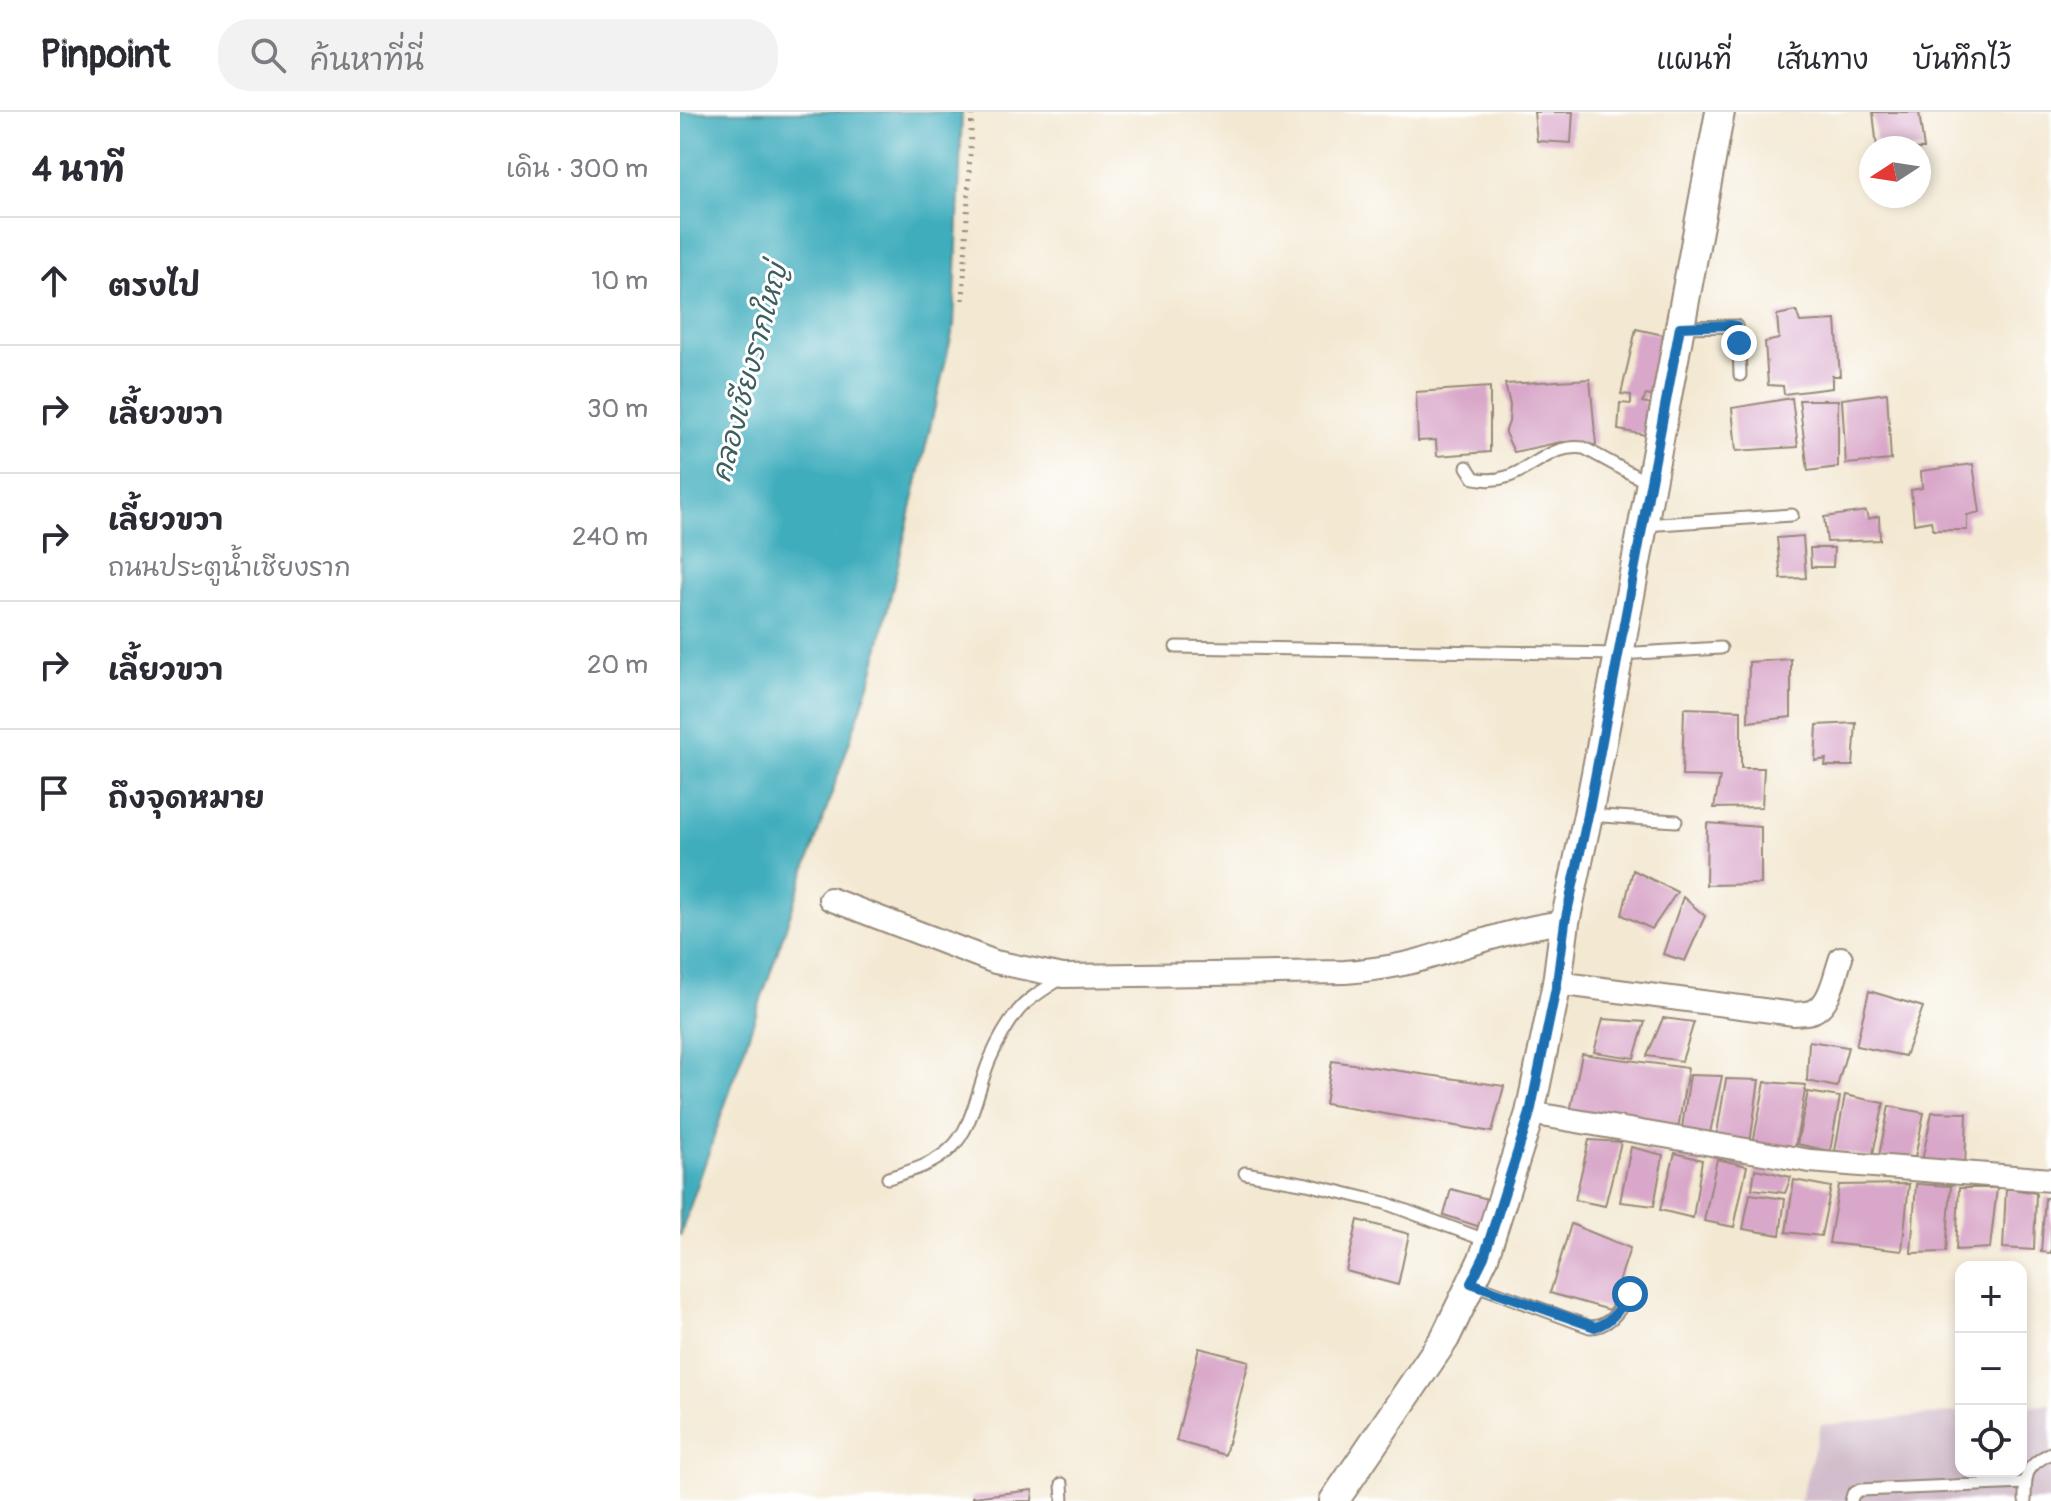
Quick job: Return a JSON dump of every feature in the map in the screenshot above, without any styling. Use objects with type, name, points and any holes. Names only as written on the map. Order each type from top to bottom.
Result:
[{"type":"street","points":[[1334,1501],[1445,1338],[1484,1257],[1530,1113],[1720,112]]},
{"type":"street","points":[[830,899],[995,962],[1063,976],[1376,969],[1417,961],[1508,933],[1565,922]]},
{"type":"street","points":[[1557,983],[1794,1014],[1815,1011],[1821,1006],[1841,958]]},
{"type":"street","points":[[1530,1113],[1810,1161],[2051,1180]]},
{"type":"lane","points":[[1680,327],[1736,326],[1740,375]]},
{"type":"lane","points":[[1467,467],[1474,478],[1486,481],[1500,479],[1512,476],[1560,448],[1572,446],[1584,448],[1651,484]]},
{"type":"lane","points":[[1643,525],[1792,515]]},
{"type":"lane","points":[[1176,647],[1619,654],[1721,648]]},
{"type":"lane","points":[[1588,815],[1676,821]]},
{"type":"lane","points":[[888,1178],[937,1159],[952,1147],[964,1129],[989,1059],[1007,1027],[1020,1008],[1063,976]]},
{"type":"lane","points":[[1245,1173],[1385,1203],[1489,1241]]},
{"type":"lane","points":[[1471,1283],[1595,1327],[1606,1323],[1617,1313],[1630,1294]]},
{"type":"lane","points":[[2025,1501],[2025,1478],[2031,1465],[2051,1453]]},
{"type":"lane","points":[[1851,1501],[1853,1494],[1860,1490],[2025,1483]]},
{"type":"lane","points":[[1062,1484],[1063,1501]]},
{"type":"path","points":[[963,300],[972,112]]},
{"type":"shaded area","points":[[2051,1404],[2051,1501],[1800,1501],[1821,1425],[1955,1413],[1955,1477],[2027,1477],[2027,1406]]},
{"type":"water","name":"คลองเชียงรากใหญ่","points":[[680,112],[962,112],[954,325],[872,676],[680,1236]]},
{"type":"building","points":[[1534,112],[1573,112],[1571,143],[1537,141]]},
{"type":"building","points":[[1873,112],[1919,112],[1922,136],[1876,136]]},
{"type":"building","points":[[1796,311],[1800,322],[1836,320],[1840,376],[1832,376],[1832,388],[1784,394],[1783,386],[1768,385],[1765,342],[1779,339],[1777,315]]},
{"type":"building","points":[[1636,329],[1673,337],[1663,398],[1646,395],[1642,402],[1662,406],[1657,437],[1618,430],[1620,403],[1631,404],[1631,395],[1621,394]]},
{"type":"building","points":[[1590,379],[1596,445],[1561,442],[1514,452],[1505,433],[1510,405],[1505,384]]},
{"type":"building","points":[[1490,387],[1490,452],[1437,456],[1436,440],[1418,441],[1416,392]]},
{"type":"building","points":[[1887,393],[1891,460],[1846,464],[1842,399]]},
{"type":"building","points":[[1792,398],[1798,447],[1736,451],[1732,408]]},
{"type":"building","points":[[1799,400],[1838,400],[1838,467],[1808,471]]},
{"type":"building","points":[[1973,464],[1980,512],[1967,515],[1967,530],[1933,530],[1931,521],[1914,524],[1911,490],[1922,488],[1921,471]]},
{"type":"building","points":[[1866,511],[1868,519],[1879,516],[1880,540],[1827,542],[1824,517]]},
{"type":"building","points":[[1803,536],[1806,578],[1781,579],[1777,538]]},
{"type":"building","points":[[1810,548],[1834,548],[1833,567],[1811,567]]},
{"type":"building","points":[[1791,659],[1791,717],[1748,722],[1749,662]]},
{"type":"building","points":[[1684,708],[1741,710],[1741,768],[1764,768],[1762,807],[1714,808],[1720,777],[1682,776]]},
{"type":"building","points":[[1856,723],[1853,766],[1825,766],[1826,759],[1815,761],[1817,725]]},
{"type":"building","points":[[1707,823],[1761,827],[1761,884],[1706,885]]},
{"type":"building","points":[[1633,870],[1677,892],[1652,929],[1622,915]]},
{"type":"building","points":[[1683,897],[1705,916],[1685,961],[1663,954]]},
{"type":"building","points":[[1869,991],[1923,1007],[1905,1056],[1856,1046]]},
{"type":"building","points":[[1663,1018],[1694,1022],[1682,1061],[1647,1056]]},
{"type":"building","points":[[1603,1019],[1645,1022],[1634,1058],[1594,1052]]},
{"type":"building","points":[[1809,1041],[1848,1047],[1837,1087],[1807,1081]]},
{"type":"building","points":[[1582,1054],[1688,1068],[1677,1136],[1570,1112]]},
{"type":"building","points":[[1332,1061],[1504,1086],[1492,1132],[1325,1104]]},
{"type":"building","points":[[1690,1075],[1722,1076],[1709,1138],[1681,1134]]},
{"type":"building","points":[[1726,1079],[1759,1080],[1750,1144],[1716,1139]]},
{"type":"building","points":[[1765,1082],[1806,1085],[1794,1154],[1753,1143]]},
{"type":"building","points":[[1808,1092],[1840,1097],[1830,1151],[1797,1144]]},
{"type":"building","points":[[1845,1095],[1884,1103],[1872,1158],[1835,1151]]},
{"type":"building","points":[[1889,1106],[1924,1113],[1914,1162],[1879,1156]]},
{"type":"building","points":[[1932,1112],[1967,1113],[1965,1168],[1922,1161]]},
{"type":"building","points":[[1589,1140],[1621,1142],[1605,1206],[1575,1200]]},
{"type":"building","points":[[1631,1147],[1663,1155],[1654,1206],[1620,1202]]},
{"type":"building","points":[[1675,1153],[1702,1160],[1693,1218],[1660,1210]]},
{"type":"building","points":[[1717,1159],[1747,1166],[1734,1227],[1704,1221]]},
{"type":"building","points":[[1755,1169],[1791,1177],[1785,1193],[1752,1189]]},
{"type":"building","points":[[1794,1180],[1831,1187],[1821,1236],[1786,1232]]},
{"type":"building","points":[[1909,1184],[1902,1251],[1829,1243],[1839,1185]]},
{"type":"building","points":[[1916,1184],[1951,1186],[1946,1252],[1911,1253]]},
{"type":"building","points":[[1959,1188],[1997,1188],[1990,1248],[1956,1250]]},
{"type":"building","points":[[2006,1188],[2036,1193],[2034,1250],[2003,1248]]},
{"type":"building","points":[[1451,1189],[1495,1201],[1486,1229],[1444,1215]]},
{"type":"building","points":[[1750,1194],[1785,1199],[1780,1235],[1743,1229]]},
{"type":"building","points":[[2051,1197],[2051,1253],[2041,1252],[2045,1198]]},
{"type":"building","points":[[1358,1220],[1409,1234],[1398,1285],[1346,1271]]},
{"type":"building","points":[[1571,1224],[1630,1248],[1610,1310],[1550,1293]]},
{"type":"building","points":[[1199,1348],[1249,1361],[1225,1455],[1176,1441]]},
{"type":"building","points":[[1033,1490],[1032,1501],[972,1501],[972,1497]]},
{"type":"route","points":[[1630,1294],[1606,1323],[1590,1327],[1471,1283],[1484,1257],[1530,1113],[1680,327],[1736,326],[1739,343]]}]
